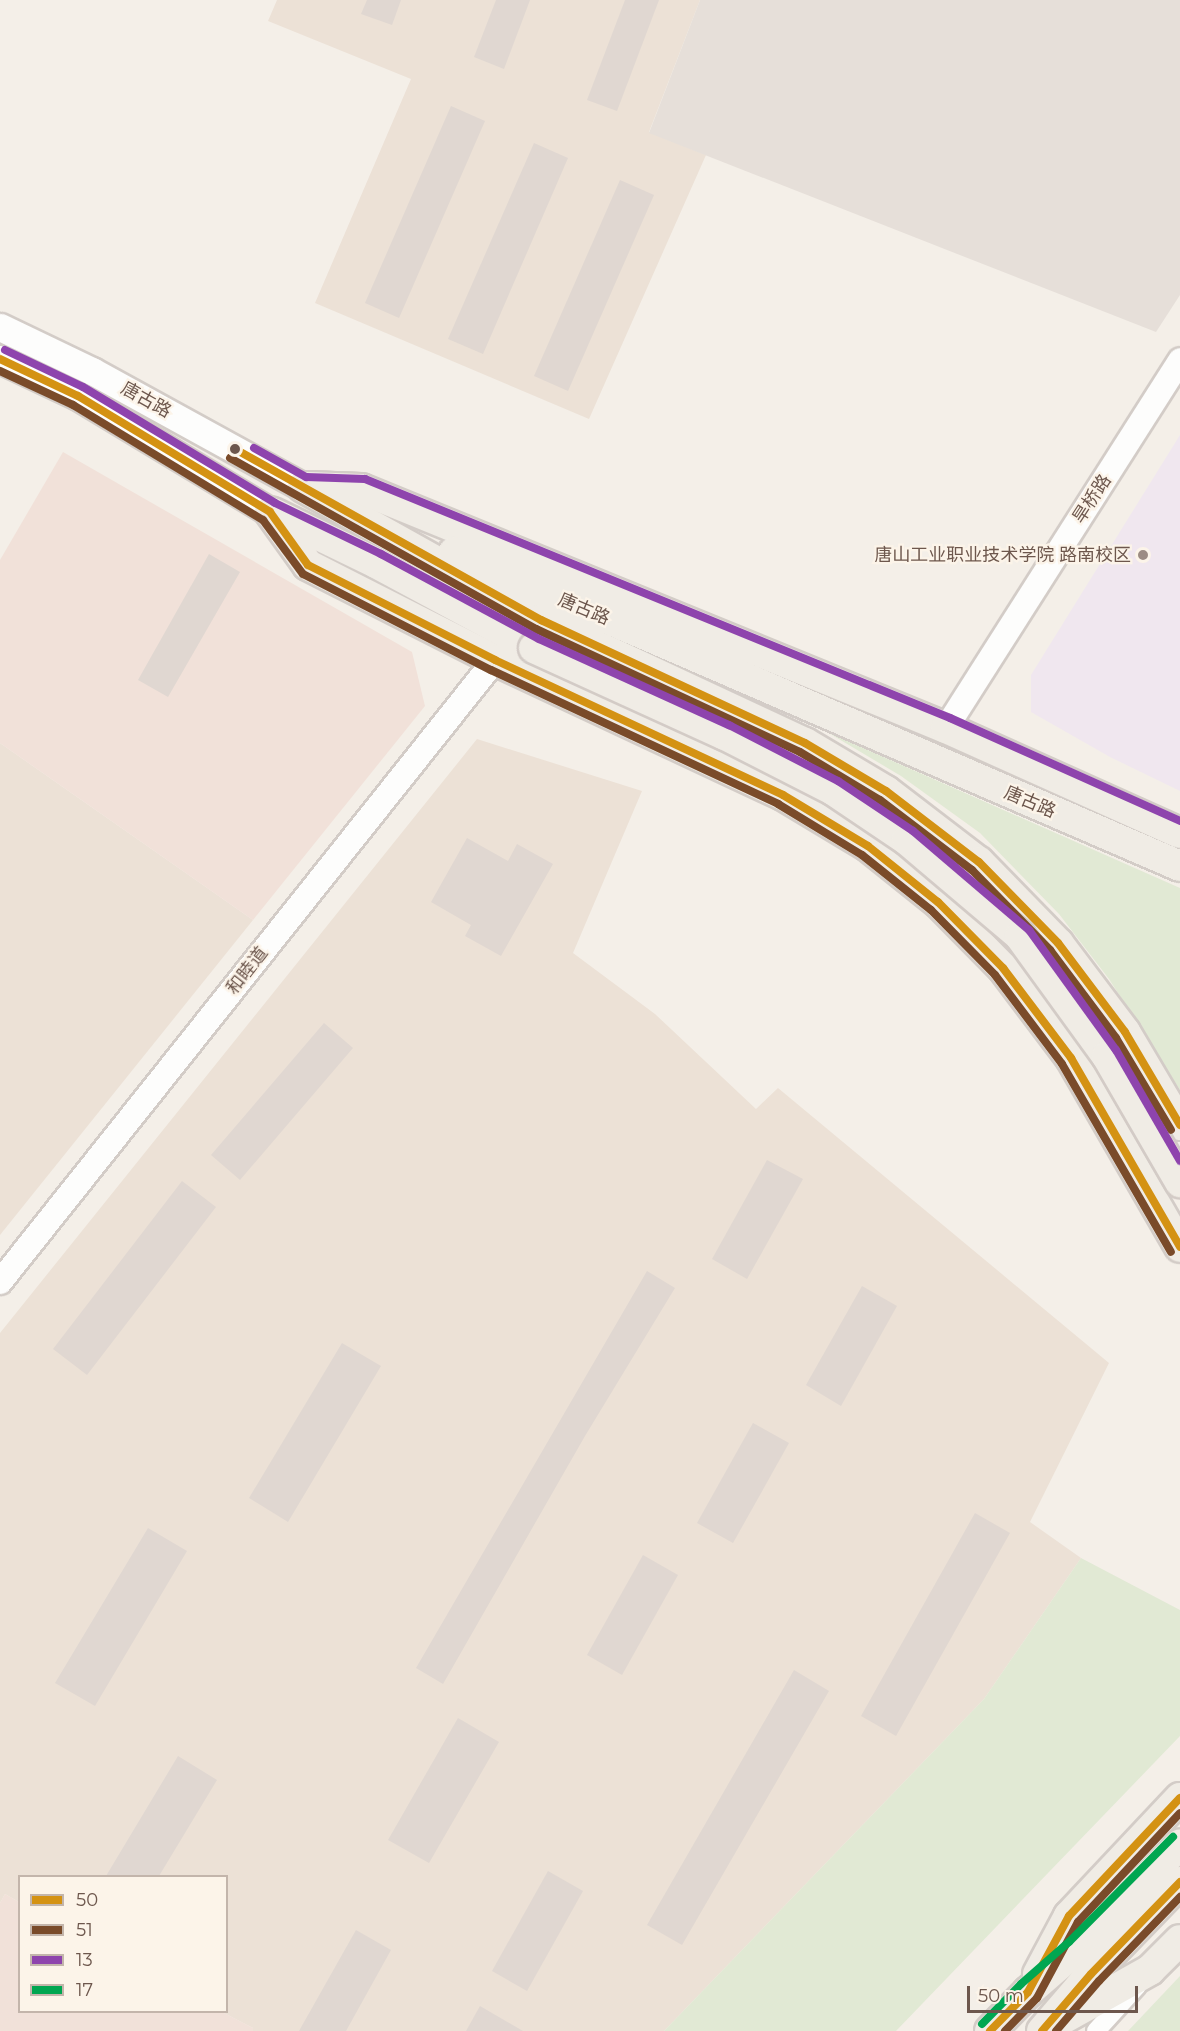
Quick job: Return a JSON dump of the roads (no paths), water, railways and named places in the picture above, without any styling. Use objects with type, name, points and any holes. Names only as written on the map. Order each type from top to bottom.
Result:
[{"type":"main road","name":"唐古路","points":[[0,327],[92,370],[303,487]]},
{"type":"main road","name":"唐古路","points":[[0,359],[78,396],[270,512],[376,563],[540,620],[1180,866]]},
{"type":"main road","points":[[303,487],[540,620],[805,743],[886,791],[979,862],[1058,943],[1125,1032],[1180,1125]]},
{"type":"main road","points":[[303,487],[361,489],[946,728],[1180,833]]},
{"type":"main road","points":[[270,512],[308,565],[495,660],[783,795],[868,846],[938,902],[1003,968],[1071,1058],[1172,1235]]},
{"type":"main road","name":"唐古路","points":[[540,620],[725,735],[833,790],[907,840],[1020,936],[1107,1056],[1180,1182]]},
{"type":"main road","points":[[1172,1235],[1180,1161]]},
{"type":"main road","points":[[1028,1992],[1070,1916],[1180,1798]]},
{"type":"main road","points":[[990,2031],[1028,1992],[1076,1950],[1180,1844]]},
{"type":"main road","points":[[1044,2030],[1091,1974],[1180,1882]]},
{"type":"main road","points":[[1044,2030],[1150,1970],[1180,1940]]},
{"type":"street","name":"旱桥路","points":[[946,728],[1180,360]]},
{"type":"street","name":"和睦道","points":[[0,1282],[495,660]]},
{"type":"street","points":[[1096,2031],[1150,1970]]},
{"type":"place","name":"唐山工业职业技术学院 路南校区","points":[[1143,555]]}]
